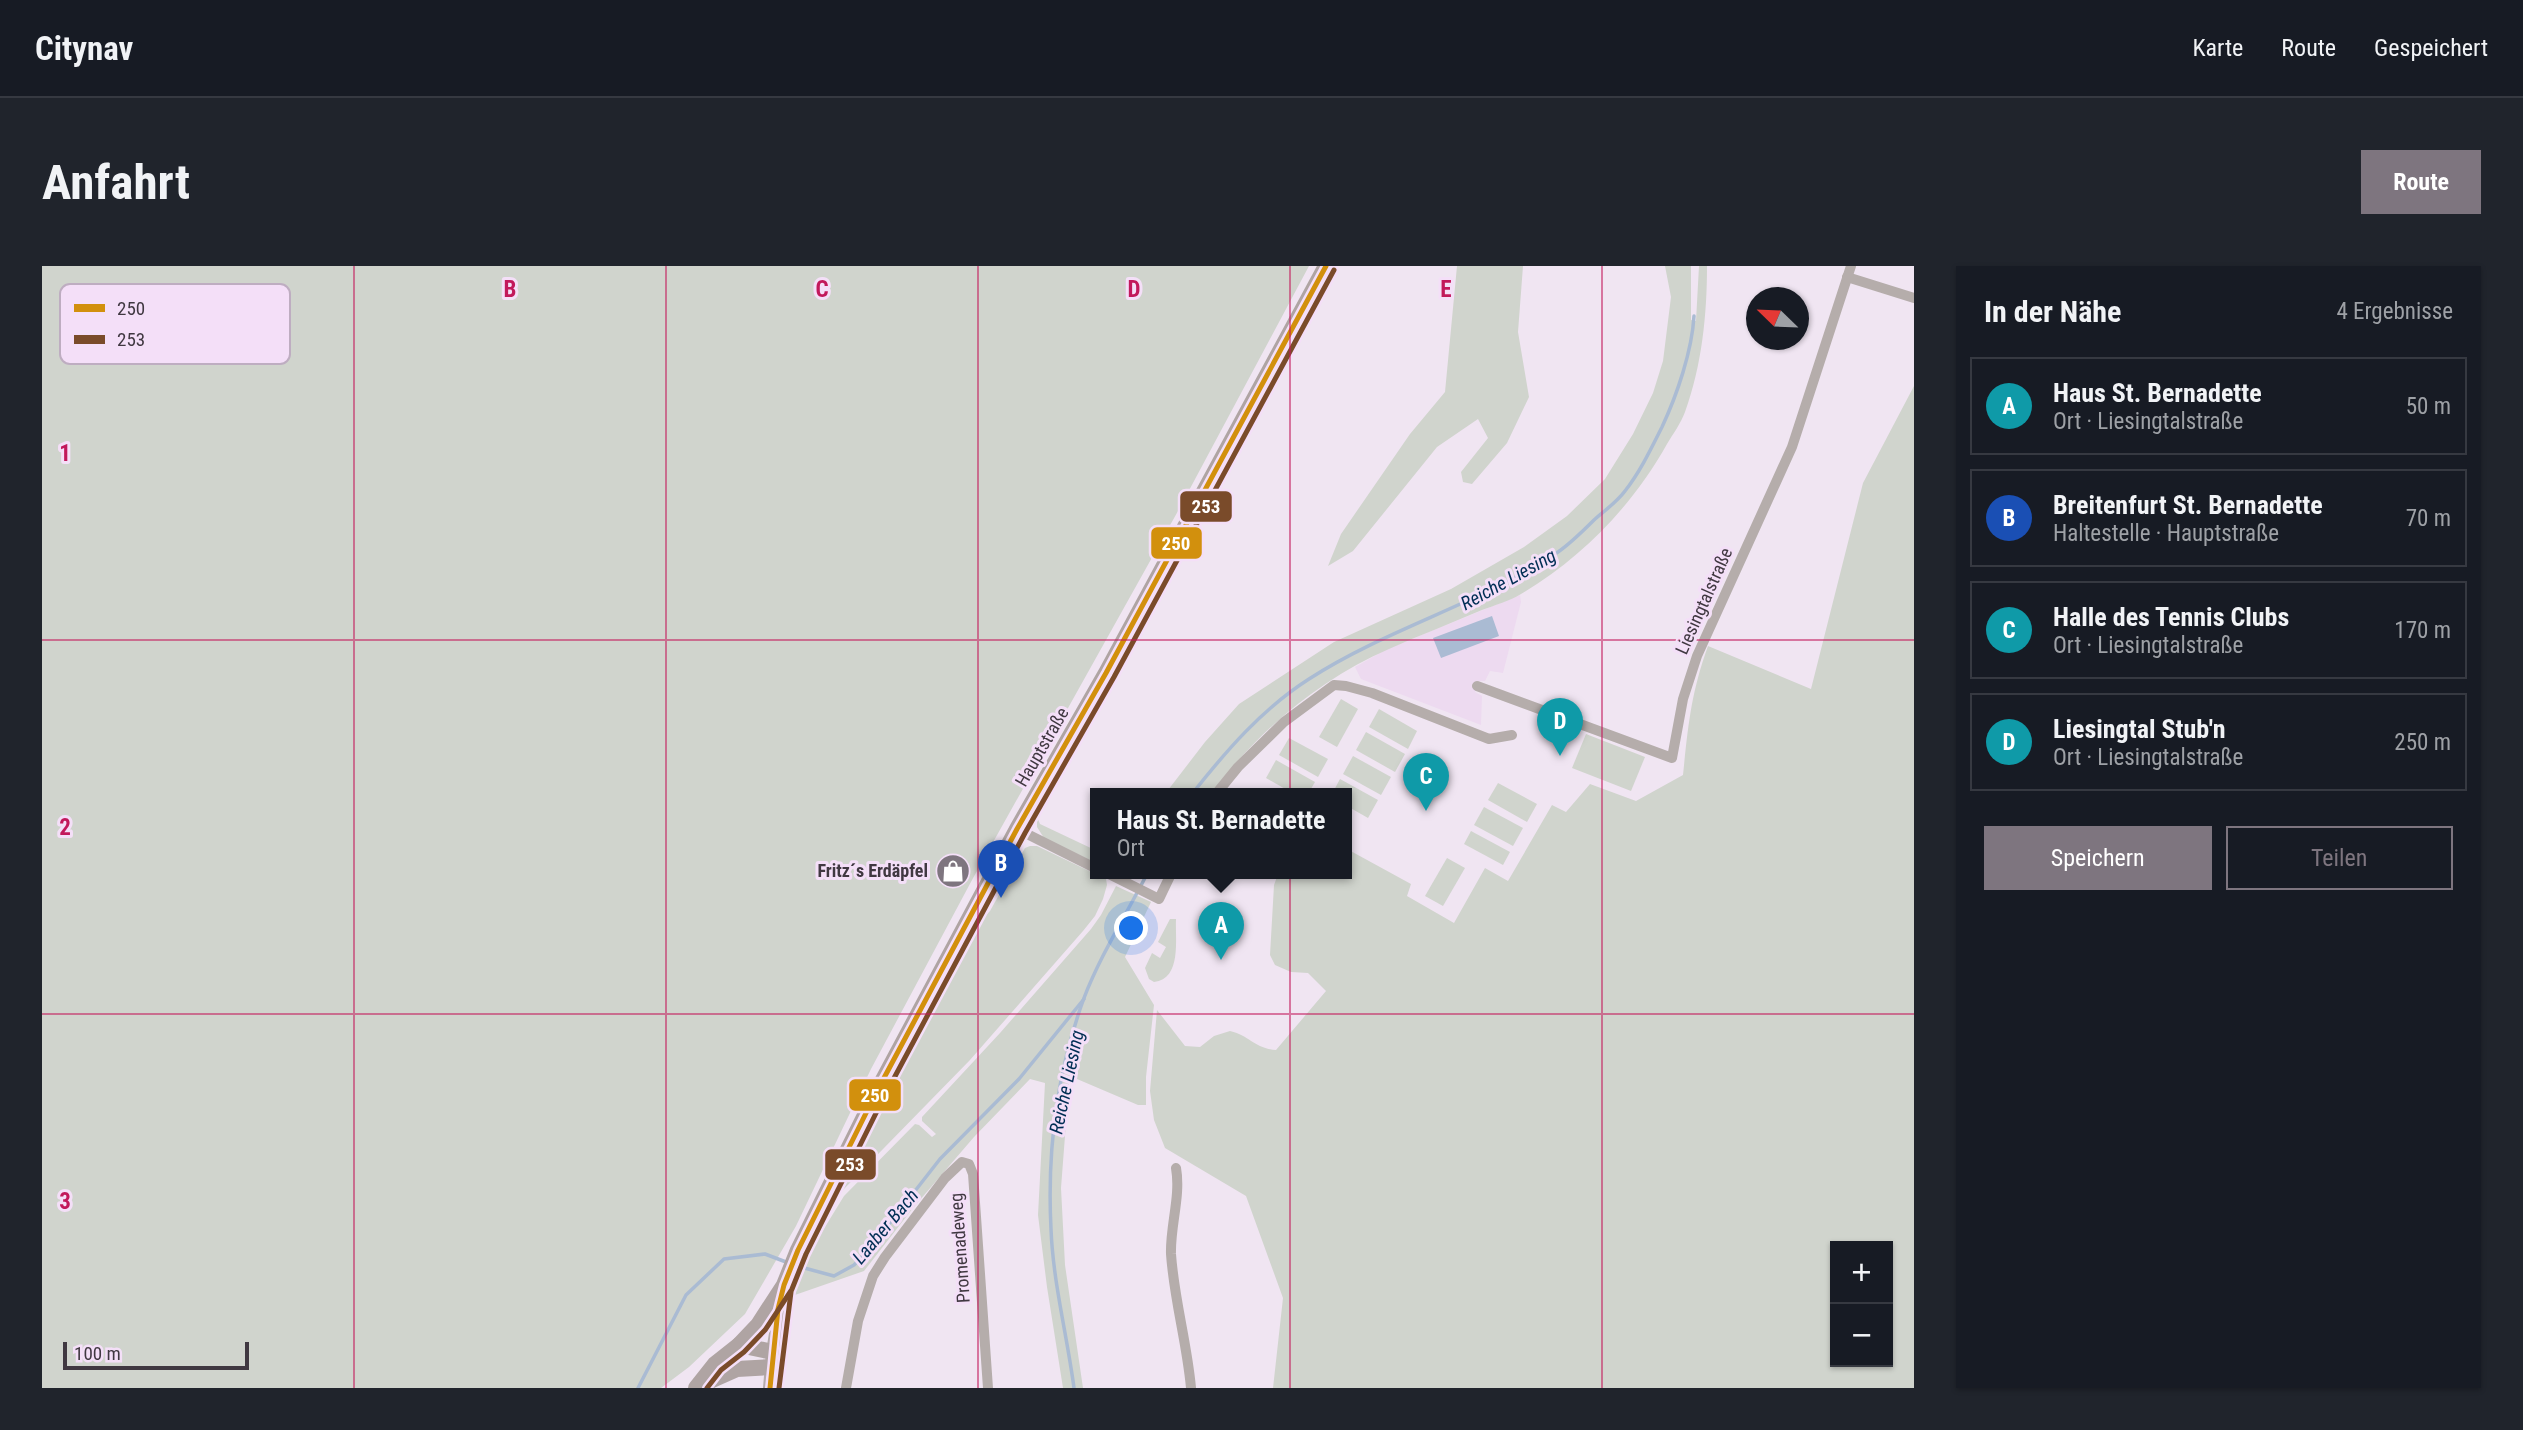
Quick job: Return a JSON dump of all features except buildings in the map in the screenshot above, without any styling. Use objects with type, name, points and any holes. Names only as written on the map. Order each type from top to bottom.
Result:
[{"type":"main road","name":"Hauptstraße","points":[[697,1387],[715,1364],[740,1345],[758,1325],[784,1284],[798,1250],[877,1091],[1017,829],[1107,673],[1326,266]]},
{"type":"main road","points":[[770,1388],[784,1284]]},
{"type":"main road","points":[[740,1345],[772,1360]]},
{"type":"main road","points":[[697,1387],[737,1369],[772,1360]]},
{"type":"street","points":[[1849,272],[1914,298]]},
{"type":"street","name":"Liesingtalstraße","points":[[1477,685],[1672,758],[1683,699],[1697,656],[1792,447],[1849,272]]},
{"type":"street","points":[[1221,788],[1238,767],[1284,722],[1334,685],[1371,693],[1489,739],[1511,735]]},
{"type":"street","points":[[1017,829],[1090,866]]},
{"type":"street","points":[[1119,879],[1158,899],[1168,879]]},
{"type":"street","name":"Promenadeweg","points":[[846,1388],[858,1321],[873,1276],[945,1178],[962,1162],[969,1164],[973,1174],[988,1388]]},
{"type":"street","points":[[1175,1168],[1177,1179],[1171,1226],[1171,1253],[1191,1388]]},
{"type":"shaded area","points":[[42,266],[1309,266],[1178,511],[972,880],[871,1069],[796,1226],[745,1314],[689,1367],[661,1388],[42,1388]]},
{"type":"shaded area","points":[[1457,266],[1523,266],[1518,332],[1529,397],[1507,443],[1472,484],[1463,482],[1461,472],[1488,438],[1478,419],[1437,447],[1353,551],[1328,566],[1341,534],[1410,434],[1445,392]]},
{"type":"shaded area","points":[[1665,266],[1691,266],[1691,320],[1696,321],[1699,266],[1707,266],[1705,321],[1696,376],[1685,412],[1638,488],[1622,509],[1585,547],[1543,580],[1517,596],[1389,649],[1338,676],[1269,729],[1216,788],[1170,788],[1239,704],[1334,642],[1451,589],[1524,547],[1567,516],[1605,479],[1633,434],[1653,393],[1663,361],[1671,297]]},
{"type":"shaded area","points":[[1914,386],[1914,1388],[1273,1388],[1283,1298],[1246,1196],[1165,1148],[1154,1120],[1150,1091],[1157,1010],[1185,1046],[1200,1047],[1214,1036],[1230,1031],[1262,1047],[1276,1050],[1326,991],[1308,973],[1291,972],[1275,965],[1270,955],[1276,879],[1352,879],[1352,852],[1411,884],[1407,896],[1454,923],[1485,868],[1508,881],[1552,805],[1566,812],[1590,784],[1636,801],[1683,775],[1694,695],[1708,646],[1811,689],[1863,483]]},
{"type":"shaded area","points":[[1520,595],[1521,602],[1503,673],[1490,671],[1485,681],[1479,681],[1475,692],[1482,696],[1481,725],[1361,679],[1355,667],[1387,649]]},
{"type":"shaded area","points":[[1341,699],[1358,709],[1337,747],[1319,737]]},
{"type":"shaded area","points":[[1379,709],[1417,731],[1408,749],[1369,727]]},
{"type":"shaded area","points":[[1366,732],[1405,754],[1395,772],[1356,750]]},
{"type":"shaded area","points":[[1586,734],[1645,757],[1631,791],[1572,768]]},
{"type":"shaded area","points":[[1289,738],[1328,759],[1318,777],[1279,755]]},
{"type":"shaded area","points":[[1353,756],[1391,777],[1381,795],[1343,774]]},
{"type":"shaded area","points":[[1276,760],[1315,782],[1312,788],[1284,788],[1266,778]]},
{"type":"shaded area","points":[[1340,779],[1378,800],[1368,818],[1352,809],[1352,788],[1335,788]]},
{"type":"shaded area","points":[[1498,783],[1537,804],[1527,822],[1488,800]]},
{"type":"shaded area","points":[[1484,807],[1523,828],[1513,846],[1474,825]]},
{"type":"shaded area","points":[[1037,817],[1040,824],[1090,848],[1090,861],[1044,838],[1037,827]]},
{"type":"shaded area","points":[[1471,831],[1510,852],[1503,865],[1464,844]]},
{"type":"shaded area","points":[[1037,846],[1090,871],[1090,879],[1106,879],[1103,899],[1095,916],[970,1060],[841,1192],[808,1247],[888,1084],[970,931],[990,911],[1025,848]]},
{"type":"shaded area","points":[[1447,858],[1465,868],[1443,906],[1425,896]]},
{"type":"shaded area","points":[[1116,886],[1151,902],[1125,957],[1154,1005],[1146,1077],[1146,1105],[1138,1105],[1077,1079],[1069,1084],[1061,1188],[1065,1265],[1083,1388],[1063,1388],[1038,1215],[1045,1083],[1030,1079],[974,1137],[864,1271],[792,1296],[806,1258],[844,1196],[915,1124],[932,1137],[936,1134],[922,1121],[922,1117],[1091,929]]},
{"type":"shaded area","points":[[1170,919],[1176,919],[1173,966],[1169,974],[1154,982],[1149,979],[1145,968],[1152,953],[1160,958],[1166,947],[1158,942]]},
{"type":"water","points":[[1492,616],[1499,636],[1441,658],[1433,638]]},
{"type":"waterway","name":"Reiche Liesing","points":[[1197,788],[1246,732],[1276,704],[1309,679],[1370,645],[1466,602],[1528,570],[1563,548],[1614,503],[1640,468],[1668,414],[1687,358],[1694,316]]},
{"type":"waterway","name":"Reiche Liesing","points":[[1074,1388],[1052,1249],[1050,1200],[1056,1112],[1067,1054],[1090,982],[1144,879]]},
{"type":"waterway","name":"Laaber Bach","points":[[797,1266],[834,1276],[854,1265],[940,1159],[1019,1079],[1084,999]]},
{"type":"waterway","name":"Laaber Bach","points":[[638,1388],[686,1295],[724,1259],[765,1254],[786,1262]]},
{"type":"transit line","name":"250","points":[[770,1388],[778,1309],[798,1250],[877,1091],[1017,829],[1106,673],[1326,266]]},
{"type":"transit line","name":"253","points":[[707,1388],[721,1370],[744,1352],[765,1330],[792,1289],[806,1254],[885,1095],[1025,833],[1114,677],[1334,270]]},
{"type":"transit line","name":"253","points":[[779,1388],[791,1292]]},
{"type":"place","name":"Liesingtal Stub'n","points":[[1560,756]]},
{"type":"place","name":"Halle des Tennis Clubs","points":[[1426,811]]},
{"type":"place","name":"Fritz´s Erdäpfel","points":[[953,871]]},
{"type":"place","name":"Breitenfurt St. Bernadette","points":[[1001,898]]},
{"type":"place","name":"Haus St. Bernadette","points":[[1221,960]]}]
